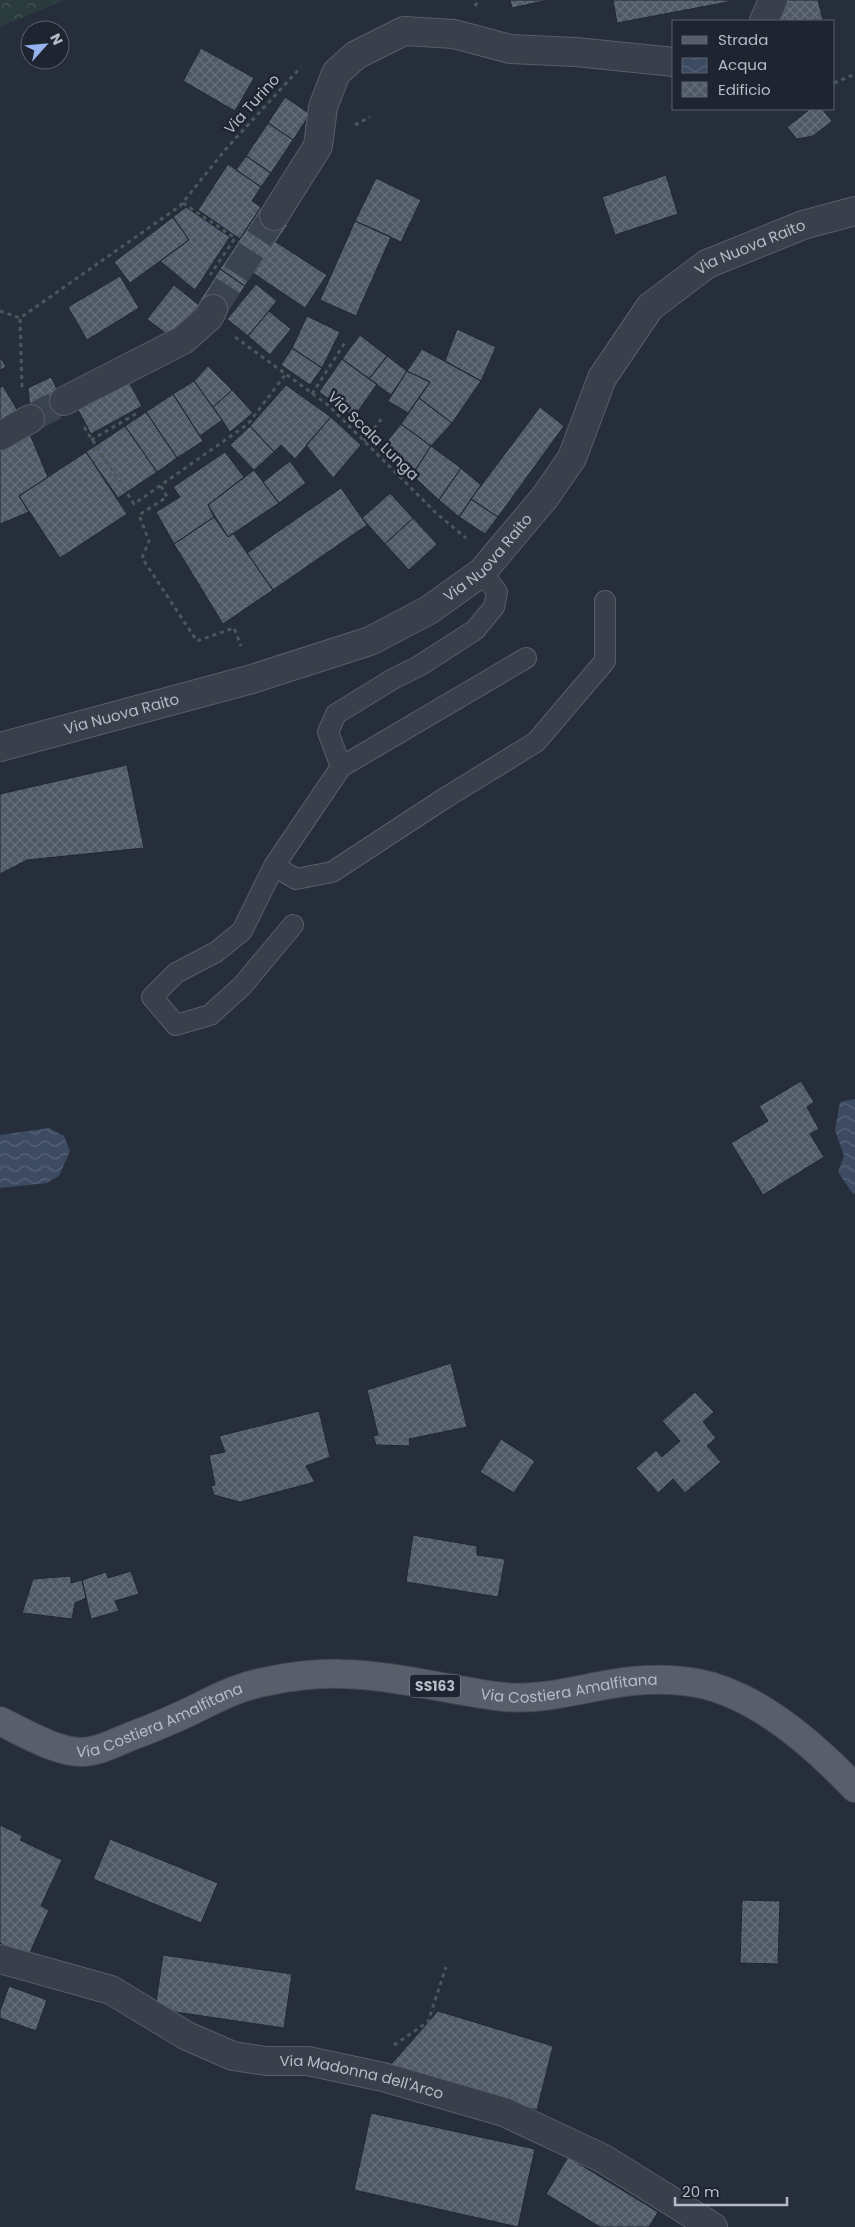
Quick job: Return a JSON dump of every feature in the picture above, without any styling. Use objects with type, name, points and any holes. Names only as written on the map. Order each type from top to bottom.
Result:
[{"type":"main road","name":"Via Costiera Amalfitana","points":[[0,1721],[57,1747],[82,1752],[113,1744],[145,1731],[235,1688],[309,1675],[375,1676],[508,1697],[554,1694],[634,1681],[668,1680],[697,1683],[748,1702],[790,1729],[834,1766],[855,1788]]},
{"type":"street","points":[[764,20],[773,0]]},
{"type":"street","points":[[274,216],[318,146],[323,106],[336,72],[356,55],[404,31],[454,34],[510,49],[576,52],[672,62]]},
{"type":"street","name":"Via Nuova Raito","points":[[0,746],[252,678],[370,641],[429,610],[487,566],[545,497],[572,458],[602,378],[650,307],[708,264],[803,225],[855,211]]},
{"type":"street","points":[[66,400],[183,340],[211,313]]},
{"type":"street","points":[[0,436],[27,421]]},
{"type":"street","name":"Via Madonna dell'Arco","points":[[0,1960],[111,1990],[187,2036],[233,2056],[266,2062],[308,2061],[382,2076],[504,2112],[602,2158],[713,2227]]},
{"type":"lane","points":[[341,767],[328,732],[336,714],[393,679],[419,666],[475,630],[494,607],[496,592],[487,566]]},
{"type":"lane","points":[[274,866],[296,879],[332,872],[445,798],[536,742],[605,661],[605,600]]},
{"type":"lane","points":[[293,925],[242,986],[210,1015],[176,1025],[152,997],[176,973],[216,952],[242,931],[274,866],[341,767],[526,658]]},
{"type":"path","name":"Via Turino","points":[[20,318],[183,203],[231,143],[302,66]]},
{"type":"path","points":[[835,83],[855,74]]},
{"type":"path","points":[[183,203],[235,238],[196,297],[211,313]]},
{"type":"path","points":[[0,311],[20,318],[27,421]]},
{"type":"path","name":"Via Scala Lunga","points":[[211,313],[285,375],[328,405],[487,566]]},
{"type":"path","points":[[312,394],[346,341]]},
{"type":"path","points":[[66,400],[134,504],[248,424],[285,375]]},
{"type":"path","points":[[91,440],[140,412]]},
{"type":"path","points":[[364,441],[383,417]]},
{"type":"path","points":[[161,486],[166,497],[139,515],[149,541],[142,558],[197,641]]},
{"type":"path","points":[[385,2046],[394,2045],[428,2022],[446,1967]]},
{"type":"green space","points":[[0,0],[64,0],[0,27]]},
{"type":"water","points":[[855,1099],[855,1193],[853,1194],[838,1172],[844,1156],[835,1130],[840,1102]]},
{"type":"water","points":[[49,1128],[64,1136],[70,1151],[59,1176],[47,1183],[0,1188],[0,1135]]},
{"type":"building","points":[[510,0],[548,0],[512,8]]},
{"type":"building","points":[[613,0],[728,0],[728,2],[617,23]]},
{"type":"building","points":[[786,0],[818,0],[823,20],[775,20]]},
{"type":"building","points":[[201,48],[254,78],[235,111],[183,81]]},
{"type":"building","points":[[285,97],[310,114],[293,140],[268,123]]},
{"type":"building","points":[[809,110],[823,110],[832,121],[813,136],[797,139],[787,127]]},
{"type":"building","points":[[268,123],[293,140],[271,173],[246,156]]},
{"type":"building","points":[[246,156],[271,173],[261,187],[236,170]]},
{"type":"building","points":[[228,164],[261,187],[252,201],[261,207],[240,239],[198,210]]},
{"type":"building","points":[[666,175],[678,214],[615,235],[602,197]]},
{"type":"building","points":[[376,178],[421,200],[401,242],[355,221]]},
{"type":"building","points":[[186,207],[230,237],[195,290],[160,261],[189,240],[173,217]]},
{"type":"building","points":[[261,207],[288,225],[276,242],[327,275],[305,308],[253,273],[245,286],[220,269]]},
{"type":"building","points":[[173,217],[189,240],[130,283],[114,262]]},
{"type":"building","points":[[355,221],[391,237],[356,316],[320,300]]},
{"type":"building","points":[[220,269],[245,286],[225,317],[200,300]]},
{"type":"building","points":[[120,276],[139,308],[87,340],[68,307]]},
{"type":"building","points":[[256,284],[277,301],[248,336],[227,319]]},
{"type":"building","points":[[174,285],[199,305],[173,339],[147,319]]},
{"type":"building","points":[[269,311],[291,329],[270,355],[248,336]]},
{"type":"building","points":[[307,316],[340,332],[322,368],[292,348]]},
{"type":"building","points":[[457,329],[496,347],[481,381],[445,361]]},
{"type":"building","points":[[360,335],[387,356],[369,379],[342,359]]},
{"type":"building","points":[[292,348],[322,368],[310,385],[281,365]]},
{"type":"building","points":[[422,349],[481,381],[452,423],[419,398],[430,382],[407,371]]},
{"type":"building","points":[[387,356],[407,371],[391,395],[369,379]]},
{"type":"building","points":[[0,357],[6,367],[0,370]]},
{"type":"building","points":[[342,359],[377,384],[354,417],[319,392]]},
{"type":"building","points":[[208,366],[232,390],[213,407],[194,381]]},
{"type":"building","points":[[407,371],[430,382],[408,413],[388,401]]},
{"type":"building","points":[[51,377],[69,413],[32,431],[28,388]]},
{"type":"building","points":[[194,381],[222,420],[200,436],[173,394]]},
{"type":"building","points":[[129,382],[142,406],[91,434],[78,410]]},
{"type":"building","points":[[286,385],[331,417],[295,459],[281,445],[274,452],[250,426]]},
{"type":"building","points":[[3,386],[21,416],[0,428],[0,388]]},
{"type":"building","points":[[232,390],[253,413],[230,432],[213,407]]},
{"type":"building","points":[[173,394],[203,441],[177,458],[146,412]]},
{"type":"building","points":[[419,398],[452,423],[431,446],[401,424]]},
{"type":"building","points":[[540,407],[564,426],[498,517],[471,499]]},
{"type":"building","points":[[146,412],[177,458],[157,472],[125,426]]},
{"type":"building","points":[[331,417],[361,445],[333,478],[306,445]]},
{"type":"building","points":[[401,424],[431,446],[412,475],[384,445]]},
{"type":"building","points":[[125,426],[157,472],[118,498],[86,452]]},
{"type":"building","points":[[250,426],[274,452],[254,470],[230,445]]},
{"type":"building","points":[[29,432],[48,477],[19,496],[29,512],[0,524],[0,446]]},
{"type":"building","points":[[431,446],[461,468],[439,500],[412,475]]},
{"type":"building","points":[[86,452],[127,514],[60,558],[19,496]]},
{"type":"building","points":[[225,452],[244,477],[208,505],[214,517],[174,544],[156,512],[180,497],[173,487]]},
{"type":"building","points":[[290,461],[306,483],[279,503],[263,482]]},
{"type":"building","points":[[461,468],[481,485],[459,517],[439,500]]},
{"type":"building","points":[[254,470],[279,503],[228,537],[208,505]]},
{"type":"building","points":[[341,488],[367,525],[273,590],[247,553]]},
{"type":"building","points":[[390,493],[413,518],[385,544],[362,518]]},
{"type":"building","points":[[471,499],[498,517],[485,534],[459,517]]},
{"type":"building","points":[[214,517],[228,537],[233,533],[273,590],[223,624],[174,544]]},
{"type":"building","points":[[413,518],[437,544],[409,570],[385,544]]},
{"type":"building","points":[[127,765],[144,848],[27,860],[0,874],[0,794]]},
{"type":"building","points":[[801,1081],[814,1102],[807,1107],[819,1129],[810,1134],[824,1157],[763,1195],[731,1143],[768,1121],[759,1106]]},
{"type":"building","points":[[451,1363],[467,1427],[409,1439],[410,1446],[376,1445],[373,1436],[378,1435],[367,1390]]},
{"type":"building","points":[[695,1392],[714,1412],[703,1422],[716,1438],[707,1446],[721,1462],[685,1493],[673,1479],[658,1493],[636,1468],[656,1450],[662,1457],[680,1441],[662,1421]]},
{"type":"building","points":[[319,1411],[330,1457],[306,1466],[315,1482],[240,1502],[214,1495],[211,1486],[215,1485],[209,1455],[225,1452],[219,1436]]},
{"type":"building","points":[[501,1439],[535,1461],[514,1493],[480,1472]]},
{"type":"building","points":[[413,1535],[477,1546],[477,1555],[505,1559],[498,1597],[406,1582]]},
{"type":"building","points":[[131,1571],[139,1594],[115,1601],[119,1611],[91,1619],[82,1580],[106,1572],[108,1578]]},
{"type":"building","points":[[71,1576],[71,1583],[82,1580],[86,1598],[75,1603],[72,1619],[22,1613],[33,1579]]},
{"type":"building","points":[[0,1825],[23,1836],[20,1840],[62,1860],[41,1906],[49,1910],[28,1957],[0,1943]]},
{"type":"building","points":[[110,1839],[218,1883],[201,1923],[93,1879]]},
{"type":"building","points":[[742,1900],[780,1901],[778,1964],[740,1963]]},
{"type":"building","points":[[163,1955],[292,1974],[284,2028],[155,2009]]},
{"type":"building","points":[[9,1986],[47,2000],[36,2031],[0,2018],[0,2011]]},
{"type":"building","points":[[438,2011],[553,2046],[537,2110],[386,2070]]},
{"type":"building","points":[[371,2113],[535,2149],[518,2227],[354,2190]]},
{"type":"building","points":[[568,2157],[658,2212],[649,2227],[600,2227],[546,2194]]},
{"type":"tunnel","points":[[213,309],[274,216]]},
{"type":"tunnel","points":[[30,419],[64,401]]}]
